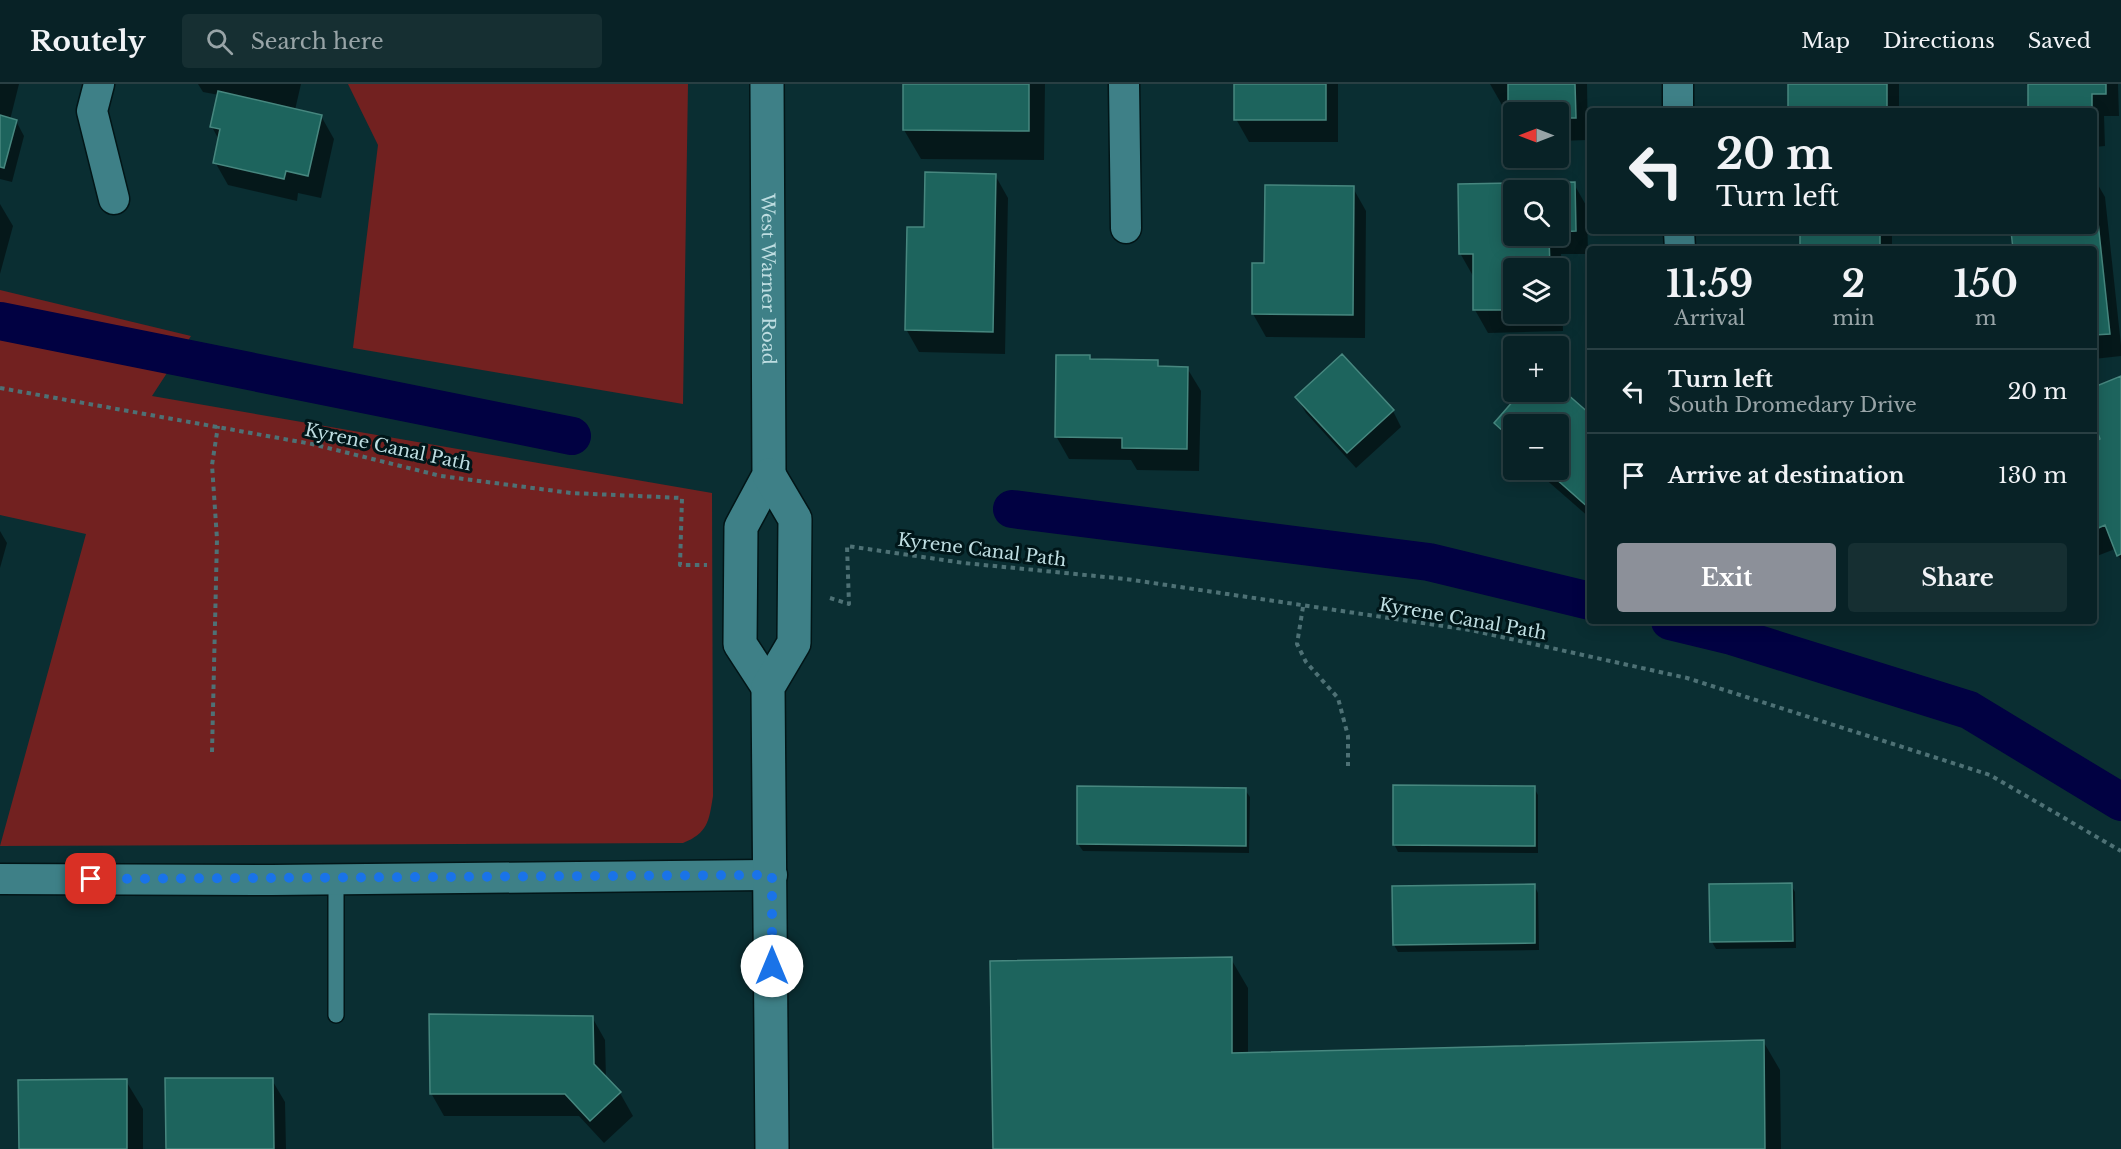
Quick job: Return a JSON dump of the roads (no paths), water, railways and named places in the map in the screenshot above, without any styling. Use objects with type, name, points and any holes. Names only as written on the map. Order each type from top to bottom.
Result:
[{"type":"main road","name":"West Warner Road","points":[[767,84],[769,475],[741,527],[740,644],[768,687]]},
{"type":"main road","points":[[769,475],[795,519],[794,643],[768,687],[772,875],[772,1149]]},
{"type":"street","points":[[99,84],[92,111],[114,199]]},
{"type":"street","points":[[1124,84],[1126,228]]},
{"type":"street","points":[[1678,84],[1678,108]]},
{"type":"street","points":[[0,879],[772,875]]},
{"type":"lane","points":[[336,879],[336,1015]]},
{"type":"waterway","points":[[0,321],[572,436]]},
{"type":"waterway","points":[[1012,509],[1429,562],[1587,600]]},
{"type":"waterway","points":[[1682,624],[1732,636],[1969,710],[2121,802]]}]
